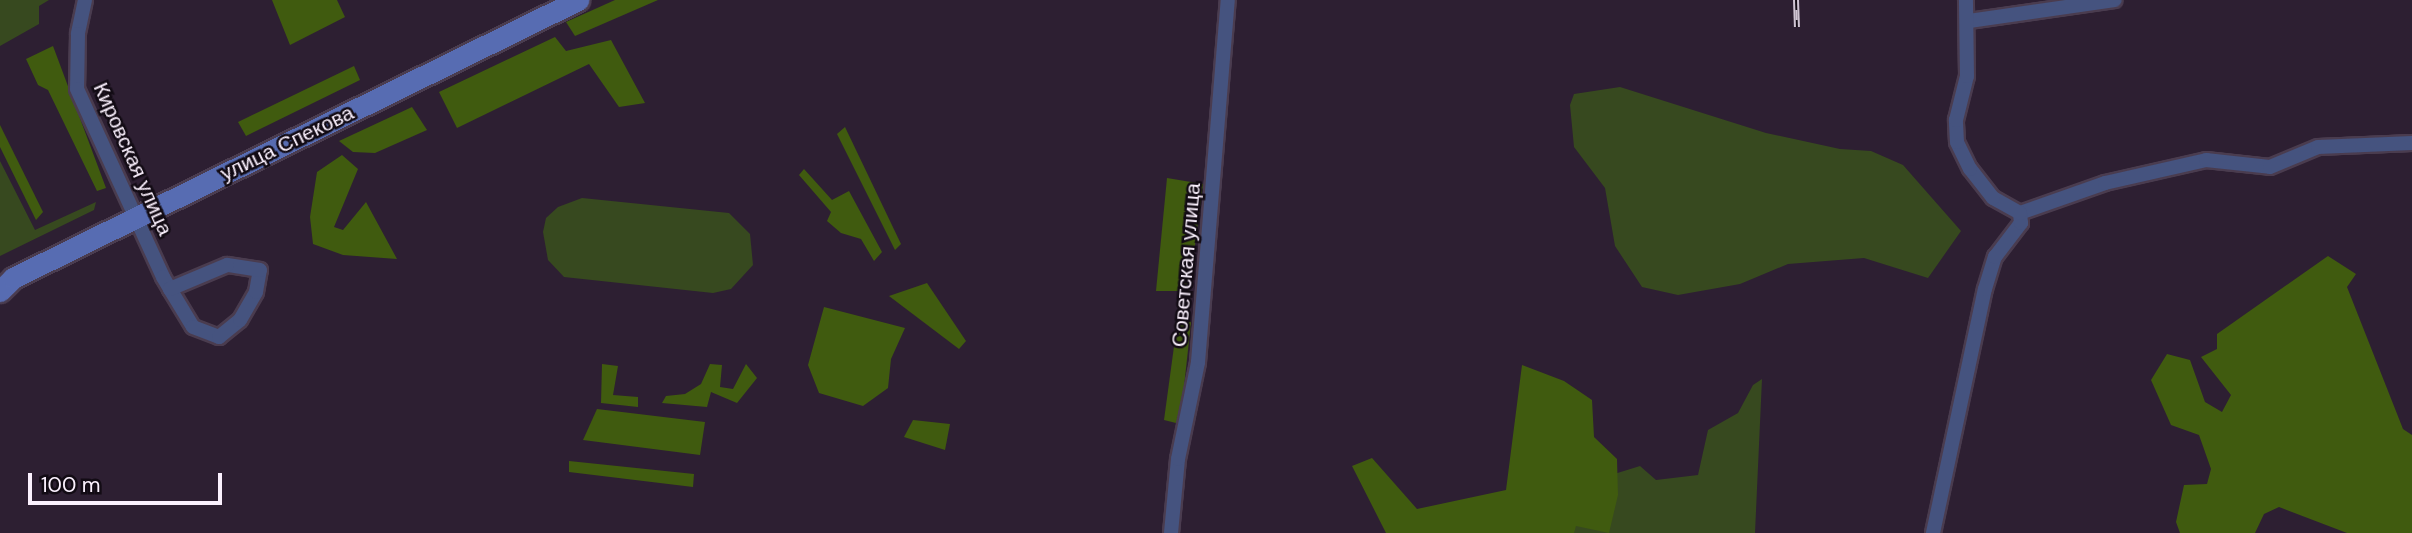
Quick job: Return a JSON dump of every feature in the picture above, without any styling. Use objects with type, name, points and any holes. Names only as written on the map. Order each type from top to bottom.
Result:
[{"type":"main road","name":"улица Спекова","points":[[0,291],[13,278],[578,0]]},
{"type":"street","name":"Кировская улица","points":[[85,0],[78,34],[76,89],[170,289],[193,327],[219,337],[240,320],[256,292],[260,270],[227,265],[170,289]]},
{"type":"street","name":"Советская улица","points":[[1171,533],[1178,459],[1198,362],[1228,0]]},
{"type":"street","points":[[1966,0],[1969,21],[1966,76],[1956,120],[1957,142],[1970,169],[1993,198],[2020,213],[2105,183],[2206,160],[2270,167],[2318,147],[2412,143]]},
{"type":"street","points":[[1969,21],[2114,0]]},
{"type":"street","points":[[1933,533],[1985,289],[1995,257],[2021,223],[2020,213]]},
{"type":"green space","points":[[0,0],[49,0],[39,6],[39,24],[0,46]]},
{"type":"green space","points":[[272,0],[337,0],[345,17],[290,45]]},
{"type":"green space","points":[[615,0],[658,0],[575,36],[566,22]]},
{"type":"green space","points":[[555,37],[566,51],[611,40],[645,103],[619,107],[589,64],[457,128],[439,92]]},
{"type":"green space","points":[[53,46],[106,188],[97,191],[48,90],[38,85],[26,59]]},
{"type":"green space","points":[[354,66],[360,80],[246,136],[238,122]]},
{"type":"green space","points":[[1620,87],[1766,133],[1840,149],[1871,151],[1903,165],[1961,231],[1928,278],[1864,258],[1788,264],[1740,284],[1678,295],[1642,287],[1615,246],[1605,188],[1574,147],[1570,105],[1574,94]]},
{"type":"green space","points":[[412,107],[427,130],[375,153],[353,152],[339,141]]},
{"type":"green space","points":[[0,125],[43,212],[36,220],[0,147]]},
{"type":"green space","points":[[845,127],[901,244],[895,250],[837,134]]},
{"type":"green space","points":[[342,155],[358,169],[334,227],[343,230],[366,202],[397,259],[343,255],[313,244],[310,217],[317,172]]},
{"type":"green space","points":[[0,161],[35,230],[96,202],[94,210],[0,256]]},
{"type":"green space","points":[[804,169],[832,200],[849,191],[882,252],[874,261],[861,239],[841,233],[827,221],[831,212],[799,175]]},
{"type":"green space","points":[[1167,178],[1203,184],[1189,291],[1156,291]]},
{"type":"green space","points":[[582,198],[729,213],[750,234],[753,265],[731,289],[713,293],[564,277],[548,260],[543,232],[546,218],[558,207]]},
{"type":"green space","points":[[2328,256],[2356,274],[2347,287],[2403,429],[2412,435],[2412,533],[2347,533],[2279,507],[2264,514],[2255,533],[2180,533],[2176,522],[2184,485],[2207,484],[2211,469],[2199,435],[2171,425],[2151,380],[2167,354],[2190,360],[2205,402],[2222,412],[2231,395],[2201,357],[2217,349],[2217,334]]},
{"type":"green space","points":[[927,283],[966,341],[959,349],[889,296]]},
{"type":"green space","points":[[824,307],[905,328],[891,359],[888,388],[863,406],[819,393],[808,365]]},
{"type":"green space","points":[[1178,317],[1191,322],[1180,424],[1164,420]]},
{"type":"green space","points":[[602,364],[618,366],[613,395],[638,397],[638,407],[601,403]]},
{"type":"green space","points":[[710,364],[722,365],[720,387],[733,389],[746,364],[757,378],[737,403],[711,392],[707,407],[662,403],[666,396],[685,394],[701,384]]},
{"type":"green space","points":[[1522,365],[1564,381],[1592,400],[1594,437],[1617,459],[1618,495],[1609,533],[1576,526],[1574,533],[1386,533],[1352,466],[1372,458],[1417,509],[1506,490]]},
{"type":"green space","points":[[1762,379],[1755,533],[1567,533],[1611,475],[1640,466],[1656,480],[1698,475],[1708,430],[1738,413],[1753,385]]},
{"type":"green space","points":[[597,409],[705,422],[700,455],[583,440]]},
{"type":"green space","points":[[913,420],[950,424],[945,450],[904,437]]},
{"type":"green space","points":[[569,461],[694,474],[693,487],[569,472]]},
{"type":"railway","points":[[1796,0],[1797,27]]}]
